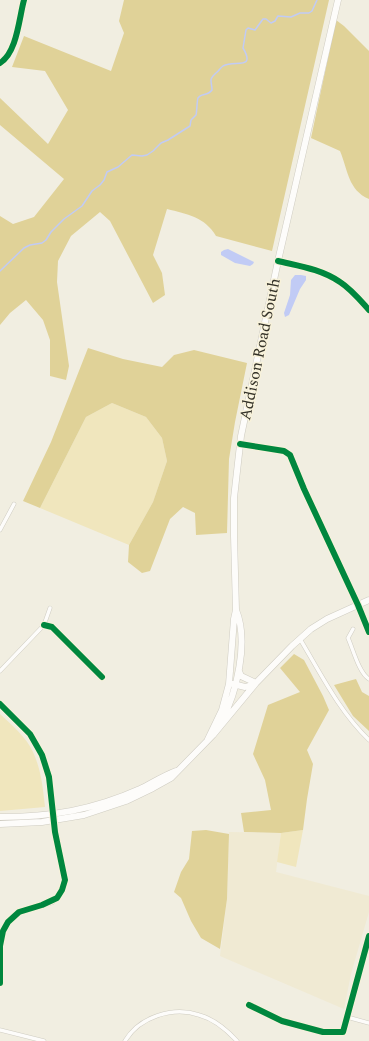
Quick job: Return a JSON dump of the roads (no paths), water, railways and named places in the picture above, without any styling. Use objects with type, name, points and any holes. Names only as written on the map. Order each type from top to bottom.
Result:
[{"type":"main road","name":"Addison Road South","points":[[233,684],[234,619],[236,610],[234,498],[240,444],[278,261],[338,0]]},
{"type":"main road","points":[[0,824],[84,815],[126,801],[170,779],[211,737],[256,683],[300,639],[327,619],[369,600]]},
{"type":"main road","name":"Addison Road South","points":[[211,737],[228,706],[233,684],[239,670],[241,653],[240,618],[236,610]]},
{"type":"main road","points":[[239,670],[241,676],[256,683]]},
{"type":"main road","points":[[233,684],[245,687],[256,683]]},
{"type":"main road","points":[[0,817],[53,818]]},
{"type":"street","points":[[0,63],[8,56],[12,48],[24,0]]},
{"type":"street","points":[[278,261],[310,268],[331,276],[349,289],[369,310]]},
{"type":"street","points":[[240,444],[284,451],[290,454],[304,489],[369,632]]},
{"type":"street","points":[[0,530],[14,504]]},
{"type":"street","points":[[0,672],[44,625],[50,608]]},
{"type":"street","points":[[44,625],[52,627],[102,677]]},
{"type":"street","points":[[353,629],[348,638],[358,663],[366,677],[369,679]]},
{"type":"street","points":[[300,639],[337,701],[352,722],[369,740]]},
{"type":"street","points":[[0,704],[27,731],[39,748],[46,766],[49,777],[53,818],[64,875],[64,886],[60,894],[52,902],[19,912],[8,922],[3,931],[0,946],[0,983]]},
{"type":"street","points":[[249,1005],[289,1023],[323,1032],[343,1032],[369,936]]},
{"type":"street","points":[[125,1041],[131,1032],[150,1019],[179,1012],[195,1013],[209,1019],[222,1027],[237,1041]]},
{"type":"street","points":[[347,1017],[369,1023]]},
{"type":"street","points":[[0,1030],[44,1041]]},
{"type":"water","points":[[228,249],[254,262],[253,264],[250,266],[235,263],[221,255],[221,252]]},
{"type":"water","points":[[295,275],[306,276],[306,280],[300,289],[289,315],[285,317],[284,313],[290,295],[291,280]]},
{"type":"waterway","points":[[0,271],[24,248],[30,245],[42,243],[46,240],[51,232],[64,219],[82,206],[92,191],[104,180],[107,172],[118,167],[132,155],[147,155],[161,143],[190,126],[191,120],[196,115],[199,96],[209,93],[212,90],[211,80],[213,76],[223,66],[246,62],[247,59],[243,48],[246,30],[248,28],[255,30],[263,19],[266,19],[271,23],[275,21],[278,16],[291,17],[300,13],[309,13],[312,11],[317,0]]}]
